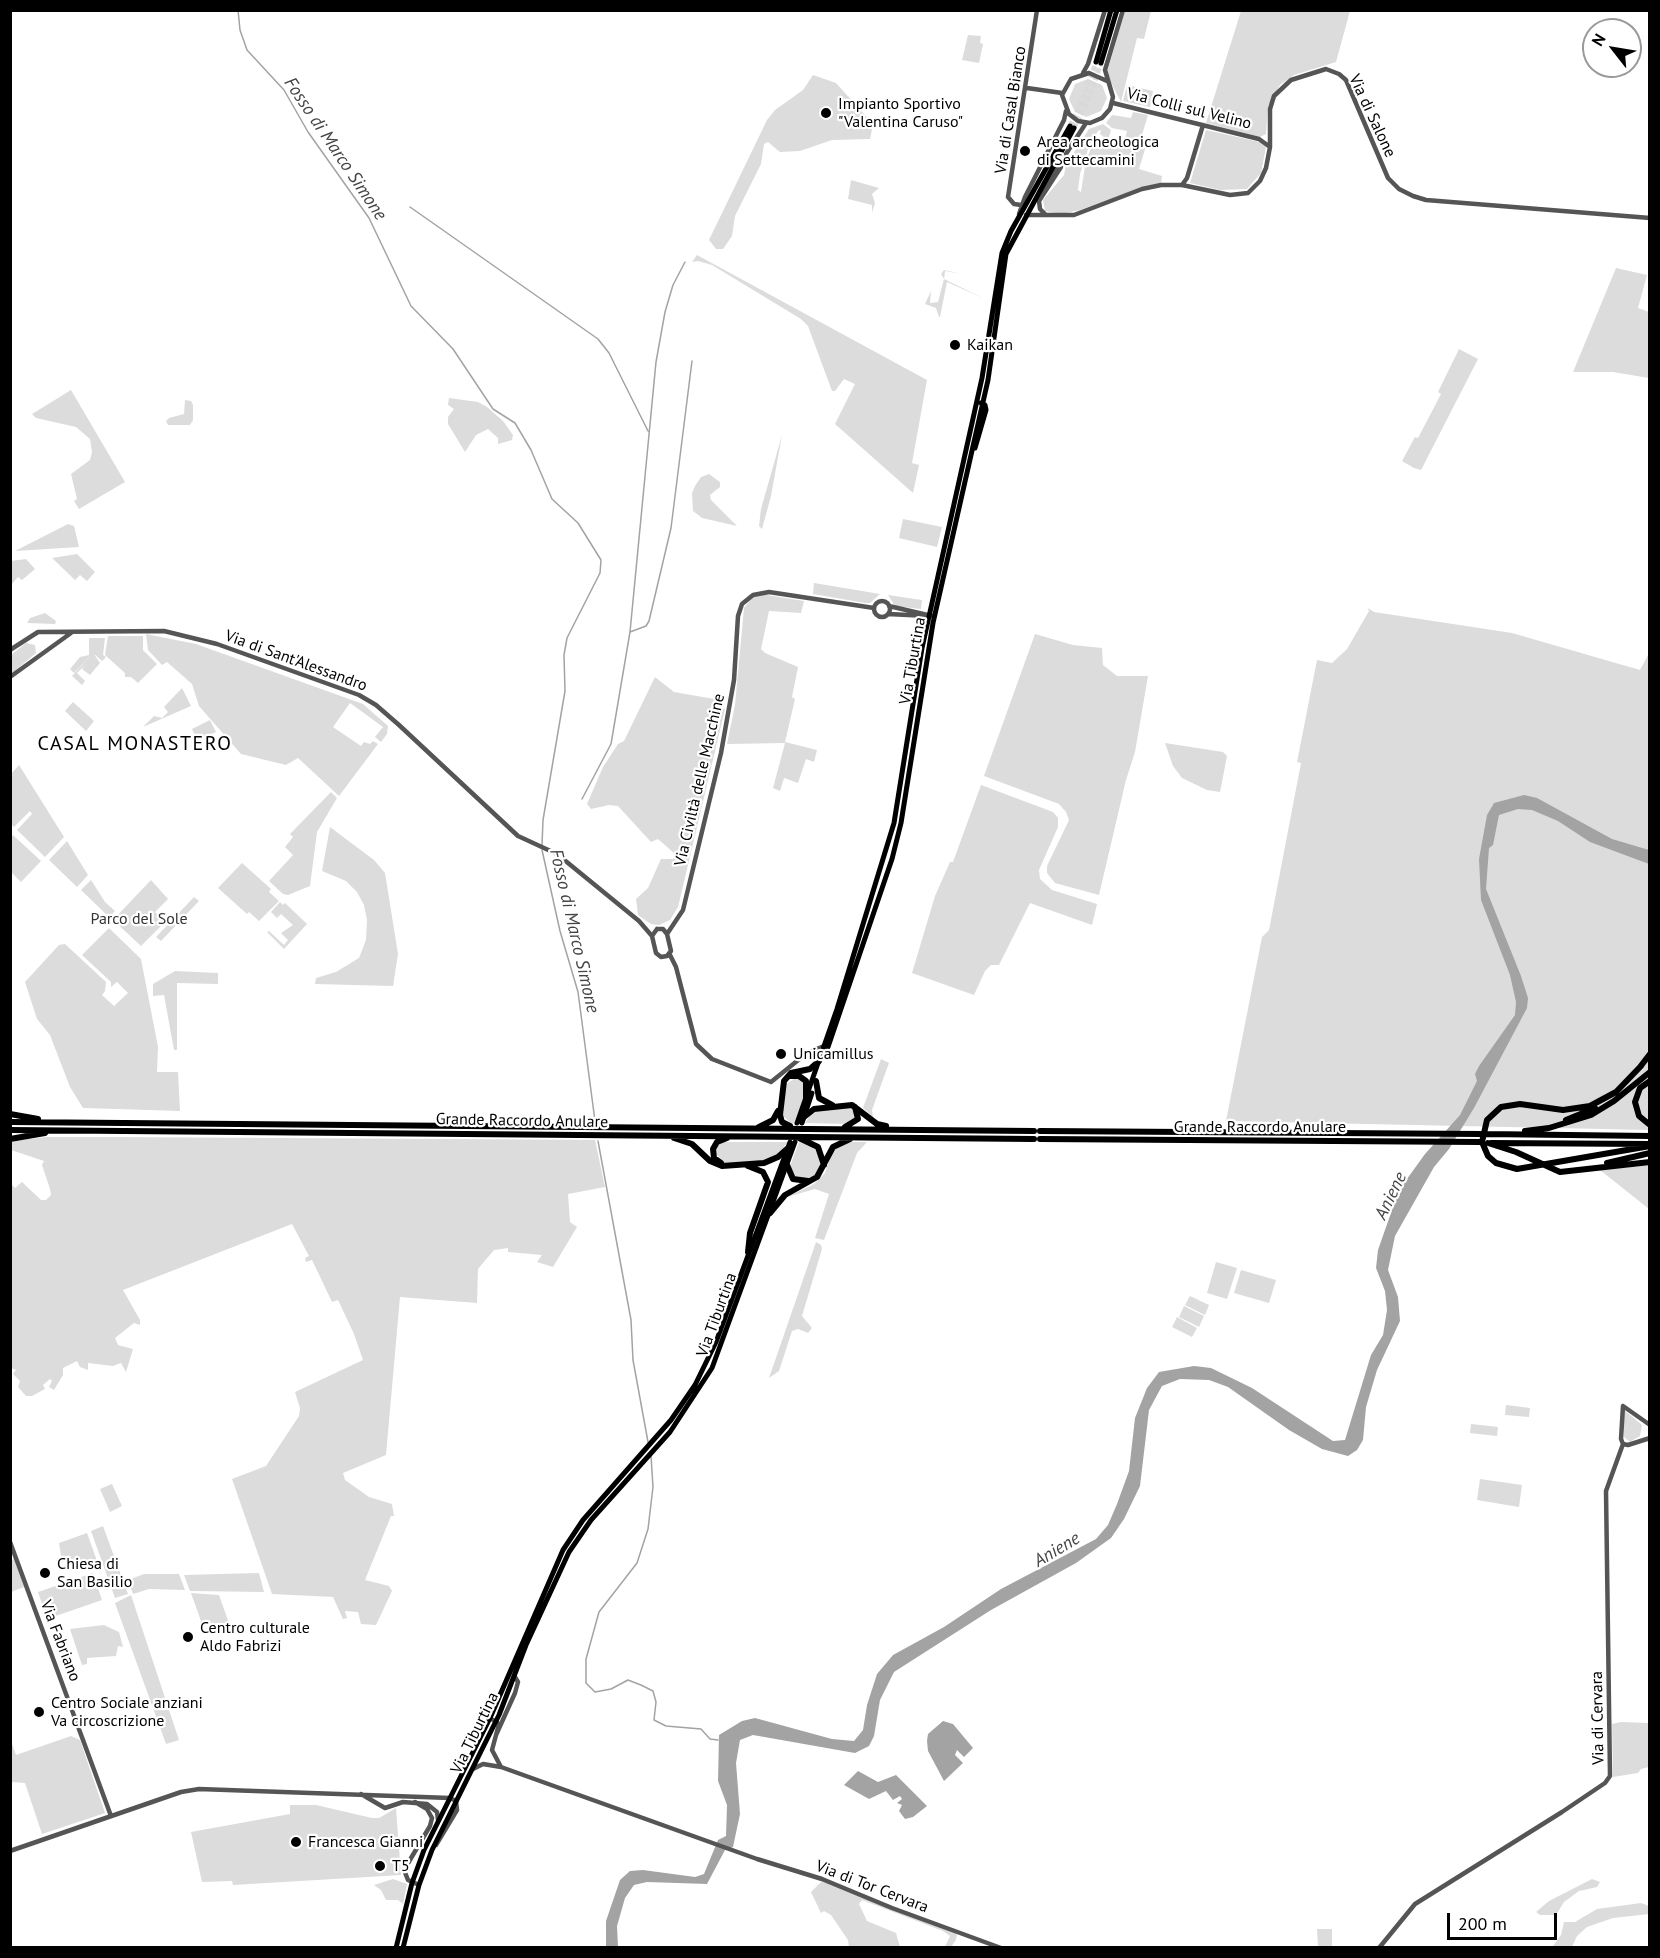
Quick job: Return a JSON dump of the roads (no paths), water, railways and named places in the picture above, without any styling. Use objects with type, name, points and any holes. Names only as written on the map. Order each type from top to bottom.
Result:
[{"type":"highway","points":[[1516,1135],[1564,1120],[1608,1101],[1631,1081],[1650,1054]]},
{"type":"highway","points":[[755,1128],[773,1120],[780,1108],[785,1079],[791,1073],[810,1069],[819,1061]]},
{"type":"highway","points":[[1641,1066],[1616,1092],[1590,1106],[1563,1110],[1520,1104],[1501,1107],[1487,1120],[1482,1142],[1488,1156],[1496,1163],[1510,1168],[1650,1145]]},
{"type":"highway","points":[[1531,1131],[1559,1126],[1597,1112],[1649,1073]]},
{"type":"highway","points":[[785,1079],[795,1075],[804,1079],[808,1086],[806,1099]]},
{"type":"highway","points":[[816,1081],[819,1098],[835,1105]]},
{"type":"highway","points":[[1650,1081],[1640,1088],[1635,1101],[1639,1116],[1650,1125]]},
{"type":"highway","points":[[780,1108],[784,1124],[802,1123],[813,1109],[852,1105],[878,1125],[904,1130]]},
{"type":"highway","points":[[837,1129],[850,1126],[857,1121],[858,1112],[852,1105]]},
{"type":"highway","points":[[10,1114],[53,1122]]},
{"type":"highway","name":"Grande Raccordo Anulare","points":[[10,1122],[755,1128],[802,1123],[837,1129],[1650,1136]]},
{"type":"highway","name":"Grande Raccordo Anulare","points":[[10,1130],[734,1136],[792,1142],[854,1137],[1650,1145]]},
{"type":"highway","points":[[10,1139],[56,1131]]},
{"type":"highway","points":[[667,1136],[692,1144],[714,1164],[731,1166],[772,1160],[792,1142],[820,1149],[824,1158],[823,1168]]},
{"type":"highway","points":[[731,1166],[716,1161],[713,1149],[717,1142],[734,1136]]},
{"type":"highway","points":[[770,1213],[785,1195],[812,1181],[823,1168],[833,1147],[854,1137]]},
{"type":"highway","points":[[1485,1143],[1516,1152],[1555,1171],[1574,1173],[1634,1155],[1650,1153]]},
{"type":"highway","points":[[1592,1168],[1650,1162]]},
{"type":"highway","points":[[787,1165],[789,1174],[794,1179],[812,1181]]},
{"type":"highway","points":[[742,1166],[761,1171],[768,1182],[753,1224],[747,1254]]},
{"type":"main road","points":[[1111,10],[1099,63],[1117,10]]},
{"type":"main road","name":"Via Tiburtina","points":[[802,1123],[806,1099],[891,835],[931,616],[980,403],[1005,256],[1022,216],[1072,127],[1033,201],[1022,216]]},
{"type":"main road","name":"Via Tiburtina","points":[[802,1123],[896,844],[931,616],[971,455],[979,440],[986,410],[980,403]]},
{"type":"main road","points":[[747,1254],[792,1142]]},
{"type":"main road","name":"Via Tiburtina","points":[[555,1575],[580,1533],[650,1456],[689,1406],[717,1357],[787,1165],[792,1142]]},
{"type":"main road","name":"Via Tiburtina","points":[[403,1947],[415,1884],[453,1800],[515,1677],[526,1645],[575,1530],[683,1404],[716,1342],[747,1254]]},
{"type":"main road","points":[[493,1719],[555,1575]]},
{"type":"main road","name":"Via Tiburtina","points":[[396,1947],[415,1884],[438,1822],[472,1770],[493,1719]]},
{"type":"street","name":"Via di Casal Bianco","points":[[1021,205],[1014,204],[1008,197],[1027,88],[1037,10]]},
{"type":"street","points":[[1083,73],[1105,10]]},
{"type":"street","points":[[1113,103],[1105,70],[1123,10]]},
{"type":"street","name":"Via di Salone","points":[[1022,216],[1074,215],[1152,186],[1182,186],[1230,195],[1248,193],[1263,175],[1270,147],[1271,103],[1282,86],[1304,74],[1328,69],[1339,74],[1347,82],[1388,178],[1399,189],[1413,196],[1426,200],[1650,218]]},
{"type":"street","points":[[1086,123],[1074,119],[1066,110],[1062,93],[1069,80],[1083,73],[1095,74],[1107,81]]},
{"type":"street","points":[[1027,88],[1062,93]]},
{"type":"street","name":"Via Tiburtina","points":[[1033,201],[1062,162],[1086,123],[1102,118],[1113,103]]},
{"type":"street","name":"Via Colli sul Velino","points":[[1113,103],[1259,139],[1270,147]]},
{"type":"street","name":"Via Tiburtina","points":[[1022,216],[1021,205],[1064,120],[1066,110]]},
{"type":"street","points":[[1182,186],[1187,178],[1203,125]]},
{"type":"street","name":"Via Colli sul Velino","points":[[1259,139],[1269,132]]},
{"type":"street","points":[[1047,215],[1040,209],[1039,201],[1057,177],[1062,162]]},
{"type":"street","points":[[1187,178],[1190,187]]},
{"type":"street","name":"Via Civiltà delle Macchine","points":[[667,934],[682,910],[723,745],[733,686],[741,607],[750,596],[761,592],[874,608]]},
{"type":"street","points":[[882,600],[889,606],[931,616],[888,614],[878,616],[874,608],[882,600]]},
{"type":"street","points":[[888,614],[889,606]]},
{"type":"street","name":"Via di Sant'Alessandro","points":[[10,651],[36,632],[158,630],[185,634],[361,696],[399,725],[518,836],[548,849],[643,924],[652,936],[657,955],[663,957],[670,955]]},
{"type":"street","points":[[10,677],[74,632]]},
{"type":"street","points":[[652,936],[658,929],[675,921]]},
{"type":"street","name":"Via di Sant'Alessandro","points":[[643,924],[667,934],[670,955],[676,967],[696,1044],[706,1056],[771,1082],[807,1053],[824,1046]]},
{"type":"street","name":"Via di Cervara","points":[[1379,1947],[1415,1904],[1562,1812],[1605,1783],[1610,1776],[1606,1491],[1623,1444],[1621,1439],[1623,1406],[1650,1425]]},
{"type":"street","points":[[1623,1444],[1628,1445],[1640,1439],[1650,1438]]},
{"type":"street","name":"Via Fabriano","points":[[10,1542],[111,1816]]},
{"type":"street","points":[[496,1735],[515,1693],[518,1682],[515,1677]]},
{"type":"street","points":[[493,1719],[499,1725],[493,1752],[501,1767]]},
{"type":"street","points":[[472,1770],[480,1765],[501,1767]]},
{"type":"street","name":"Via di Tor Cervara","points":[[501,1767],[706,1841],[822,1879],[892,1908],[1001,1947]]},
{"type":"street","points":[[10,1851],[193,1790],[361,1794],[453,1800]]},
{"type":"street","points":[[361,1794],[380,1807],[386,1808],[403,1802],[415,1802],[434,1808],[438,1822]]},
{"type":"street","points":[[380,1807],[378,1800],[382,1795]]},
{"type":"street","name":"Via Tiburtina","points":[[415,1802],[428,1810],[432,1821],[405,1866],[404,1875],[415,1884]]},
{"type":"waterway","name":"Fosso di Marco Simone","points":[[238,10],[240,30],[247,50],[284,90],[308,132],[369,218],[411,306],[453,349],[493,409],[515,423],[531,450],[552,499],[578,523],[601,560],[600,573],[567,638],[564,655],[565,691],[543,820],[542,845]]},
{"type":"waterway","points":[[410,207],[598,339],[609,353],[648,431]]},
{"type":"waterway","points":[[582,799],[611,744],[630,632],[656,362],[665,312],[673,285],[685,262]]},
{"type":"waterway","points":[[630,632],[646,626],[649,621],[671,528],[692,361]]},
{"type":"waterway","name":"Fosso di Marco Simone","points":[[542,850],[560,931],[578,992],[595,1121]]},
{"type":"waterway","name":"Fosso di Marco Simone","points":[[598,1141],[631,1320],[633,1360],[648,1442]]},
{"type":"waterway","name":"Fosso di Marco Simone","points":[[651,1456],[653,1487],[648,1529],[637,1563],[599,1612],[586,1659],[586,1683],[595,1692],[611,1689],[628,1680],[641,1685],[653,1691],[656,1702],[654,1720],[666,1726],[701,1729],[710,1739],[718,1740]]},
{"type":"tunnel","points":[[1070,126],[1084,97],[1096,62]]},
{"type":"tunnel","points":[[1074,128],[1089,98],[1101,63]]},
{"type":"place","name":"Impianto Sportivo \"Valentina Caruso\"","points":[[826,113]]},
{"type":"place","name":"Area archeologica di Settecamini","points":[[1025,151]]},
{"type":"place","name":"Kaikan","points":[[955,345]]},
{"type":"place","name":"Unicamillus","points":[[781,1054]]},
{"type":"place","name":"Chiesa di San Basilio","points":[[45,1573]]},
{"type":"place","name":"Centro culturale Aldo Fabrizi","points":[[188,1637]]},
{"type":"place","name":"Centro Sociale anziani Va circoscrizione","points":[[39,1712]]},
{"type":"place","name":"Francesca Gianni","points":[[296,1842]]},
{"type":"place","name":"T5","points":[[380,1866]]},
{"type":"district","name":"CASAL MONASTERO","points":[[135,744]]},
{"type":"park label","name":"Parco del Sole","points":[[139,919]]},
{"type":"water label","name":"Aniene","points":[[1391,1196]]},
{"type":"water label","name":"Aniene","points":[[1057,1550]]}]
